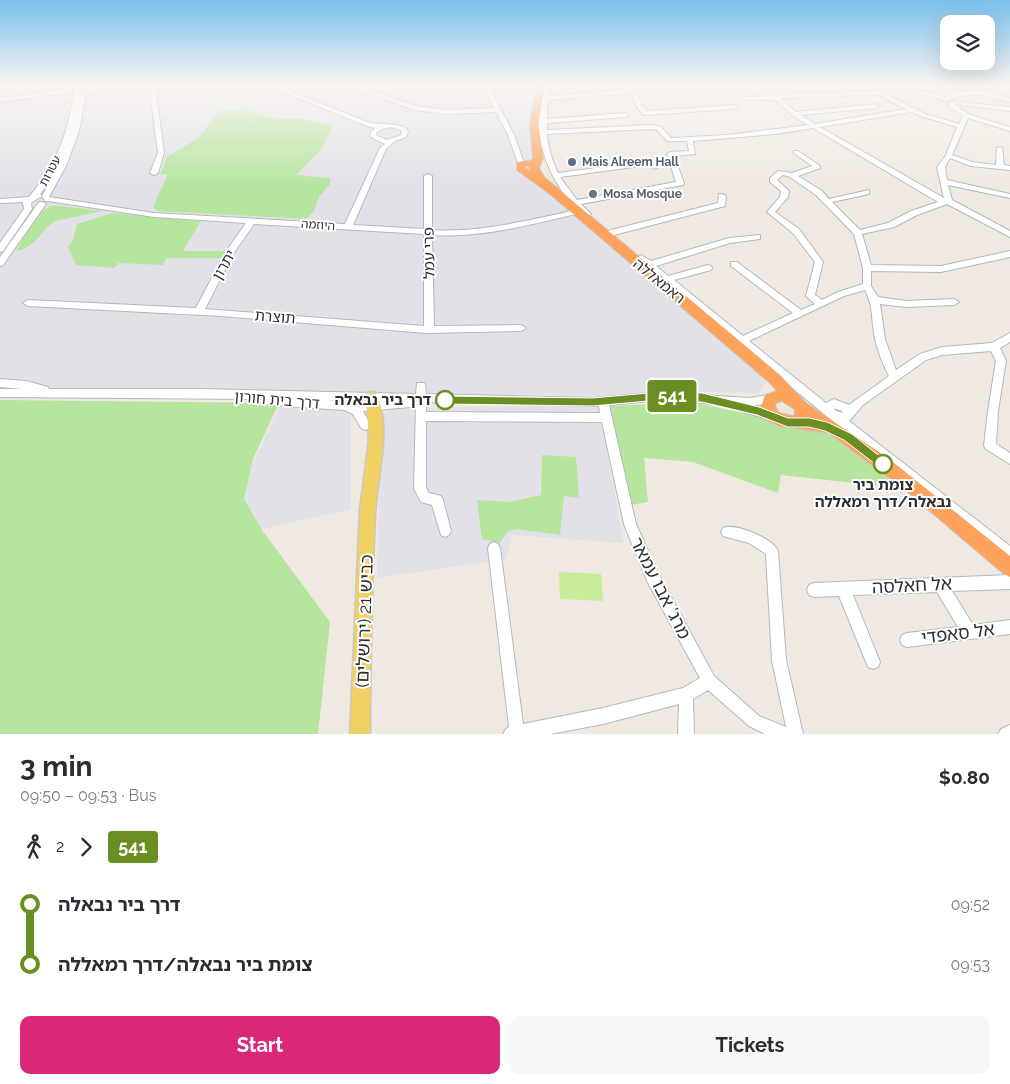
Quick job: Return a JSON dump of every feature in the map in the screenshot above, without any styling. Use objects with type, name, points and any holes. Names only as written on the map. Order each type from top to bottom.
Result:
[{"type":"highway","points":[[535,118],[534,125],[542,171],[554,192]]},
{"type":"highway","points":[[527,164],[538,158],[538,152]]},
{"type":"highway","name":"ראמאללה","points":[[527,164],[554,192],[576,207],[765,370],[797,409]]},
{"type":"highway","points":[[765,370],[772,384],[768,407],[780,420],[788,423],[797,409]]},
{"type":"highway","points":[[771,398],[782,395],[797,409],[848,437],[1010,568]]},
{"type":"main road","name":"כביש 21 (ירושלים)","points":[[360,734],[370,403]]},
{"type":"street","name":"עטרות","points":[[0,249],[50,173],[63,146],[72,118]]},
{"type":"street","name":"עטרות","points":[[0,263],[45,200],[62,166],[76,131],[78,118]]},
{"type":"street","points":[[154,173],[161,153],[156,118]]},
{"type":"street","points":[[352,118],[369,125],[382,127],[397,126],[405,130],[402,138],[382,145]]},
{"type":"street","points":[[503,118],[527,164]]},
{"type":"street","points":[[571,118],[542,120],[542,132],[547,155],[556,175],[576,207],[833,415],[1010,554]]},
{"type":"street","points":[[801,118],[939,200],[948,201],[1010,234]]},
{"type":"street","points":[[542,132],[652,127],[659,128],[669,140],[690,140],[775,132],[857,118]]},
{"type":"street","points":[[936,118],[960,126]]},
{"type":"street","points":[[948,201],[941,167],[950,156],[960,126],[965,118]]},
{"type":"street","points":[[974,118],[1010,129]]},
{"type":"street","points":[[987,122],[990,118]]},
{"type":"street","points":[[369,125],[374,131],[374,137],[382,145]]},
{"type":"street","points":[[374,131],[382,127]]},
{"type":"street","name":"היוזמה","points":[[30,201],[60,201],[142,214],[252,221],[429,232],[487,230],[680,183],[670,154],[693,153],[690,140]]},
{"type":"street","points":[[348,227],[382,145]]},
{"type":"street","points":[[1000,148],[1000,168]]},
{"type":"street","points":[[792,175],[818,167],[796,152]]},
{"type":"street","points":[[950,156],[971,164],[1010,168]]},
{"type":"street","points":[[556,175],[649,163],[654,168]]},
{"type":"street","points":[[822,304],[810,296],[819,262],[796,231],[771,212],[784,197],[785,191],[773,180],[781,173],[792,175],[819,193],[858,233],[867,268],[867,286],[875,300],[880,339],[889,367],[895,376]]},
{"type":"street","name":"פרי עמל","points":[[428,176],[429,330]]},
{"type":"street","points":[[945,182],[1010,196]]},
{"type":"street","points":[[828,201],[866,192]]},
{"type":"street","points":[[610,233],[722,204],[722,196]]},
{"type":"street","points":[[4,201],[30,201]]},
{"type":"street","points":[[858,233],[891,225],[914,213],[948,201]]},
{"type":"street","name":"יתרון","points":[[198,312],[229,253],[252,221]]},
{"type":"street","points":[[648,265],[729,240],[757,237]]},
{"type":"street","points":[[867,268],[941,269],[1010,254]]},
{"type":"street","points":[[734,264],[800,314]]},
{"type":"street","points":[[667,279],[708,268]]},
{"type":"street","points":[[742,340],[841,294],[867,286]]},
{"type":"street","points":[[875,300],[906,304],[954,302]]},
{"type":"street","name":"תוצרת","points":[[28,303],[198,312],[429,330],[521,328]]},
{"type":"street","points":[[876,391],[856,400],[837,403],[828,407],[833,415],[841,418],[848,414],[859,402],[876,391],[895,376],[923,358],[942,351],[994,347],[1010,337]]},
{"type":"street","points":[[994,347],[1001,361],[993,411],[990,446],[1010,459]]},
{"type":"street","points":[[795,383],[846,408],[848,414],[871,443]]},
{"type":"street","points":[[0,384],[26,385],[52,393]]},
{"type":"street","points":[[421,386],[420,489],[425,498],[437,500],[445,531]]},
{"type":"street","name":"דרך בית חורון","points":[[0,393],[200,393],[391,405],[420,401]]},
{"type":"street","name":"דרך בית חורון","points":[[200,393],[342,406],[444,400],[603,402],[660,396],[702,397],[748,402],[771,398]]},
{"type":"street","name":"דרך בית חורון","points":[[702,397],[759,411],[780,420]]},
{"type":"street","name":"מרג' אבו עמאר","points":[[603,402],[636,544],[709,681],[754,721],[783,734]]},
{"type":"street","points":[[342,406],[357,411],[370,426],[391,405]]},
{"type":"street","points":[[420,416],[607,418]]},
{"type":"street","points":[[727,532],[752,538],[772,551],[779,660],[795,734]]},
{"type":"street","points":[[494,548],[515,733],[602,716],[686,695],[709,681]]},
{"type":"street","name":"אל חאלסה","points":[[814,590],[1010,582]]},
{"type":"street","points":[[940,584],[969,632]]},
{"type":"street","points":[[843,588],[873,662]]},
{"type":"street","name":"אל סאפדי","points":[[906,640],[1010,627]]},
{"type":"street","points":[[686,695],[686,734]]},
{"type":"shaded area","points":[[0,118],[536,118],[533,154],[525,173],[750,361],[766,382],[759,393],[659,391],[598,396],[0,387]]},
{"type":"shaded area","points":[[280,406],[338,408],[351,416],[351,509],[253,531],[241,487]]},
{"type":"shaded area","points":[[507,406],[600,407],[623,543],[512,535],[506,559],[377,578],[381,421],[386,412],[390,409]]},
{"type":"green space","points":[[214,118],[301,119],[333,126],[320,151],[296,175],[330,178],[330,184],[319,197],[314,211],[306,219],[157,211],[153,207],[168,174],[160,175],[167,157],[198,138]]},
{"type":"green space","points":[[50,206],[102,211],[56,221],[29,246],[16,251],[36,216]]},
{"type":"green space","points":[[113,213],[201,221],[183,251],[225,251],[222,258],[166,258],[163,265],[118,263],[114,268],[76,265],[68,247],[73,240],[77,224]]},
{"type":"green space","points":[[0,400],[279,403],[253,459],[244,499],[262,530],[330,622],[318,734],[0,734]]},
{"type":"green space","points":[[675,403],[701,404],[818,429],[836,436],[900,488],[781,475],[778,493],[693,462],[644,458],[648,502],[631,505],[610,406]]},
{"type":"green space","points":[[542,455],[576,457],[579,498],[564,496],[560,535],[516,529],[507,532],[500,543],[482,539],[477,500],[510,502],[541,495]]},
{"type":"green space","points":[[559,572],[601,574],[603,601],[560,599]]},
{"type":"bus line","name":"541","points":[[445,400],[603,402],[660,396],[702,397],[759,411],[788,423],[809,423],[827,427],[848,437],[883,464]]},
{"type":"place","name":"Mais Alreem Hall","points":[[572,162]]},
{"type":"place","name":"Mosa Mosque","points":[[593,194]]},
{"type":"place","name":"דרך ביר נבאלה","points":[[445,400]]},
{"type":"place","name":"צומת ביר נבאלה/דרך רמאללה","points":[[883,464]]}]
